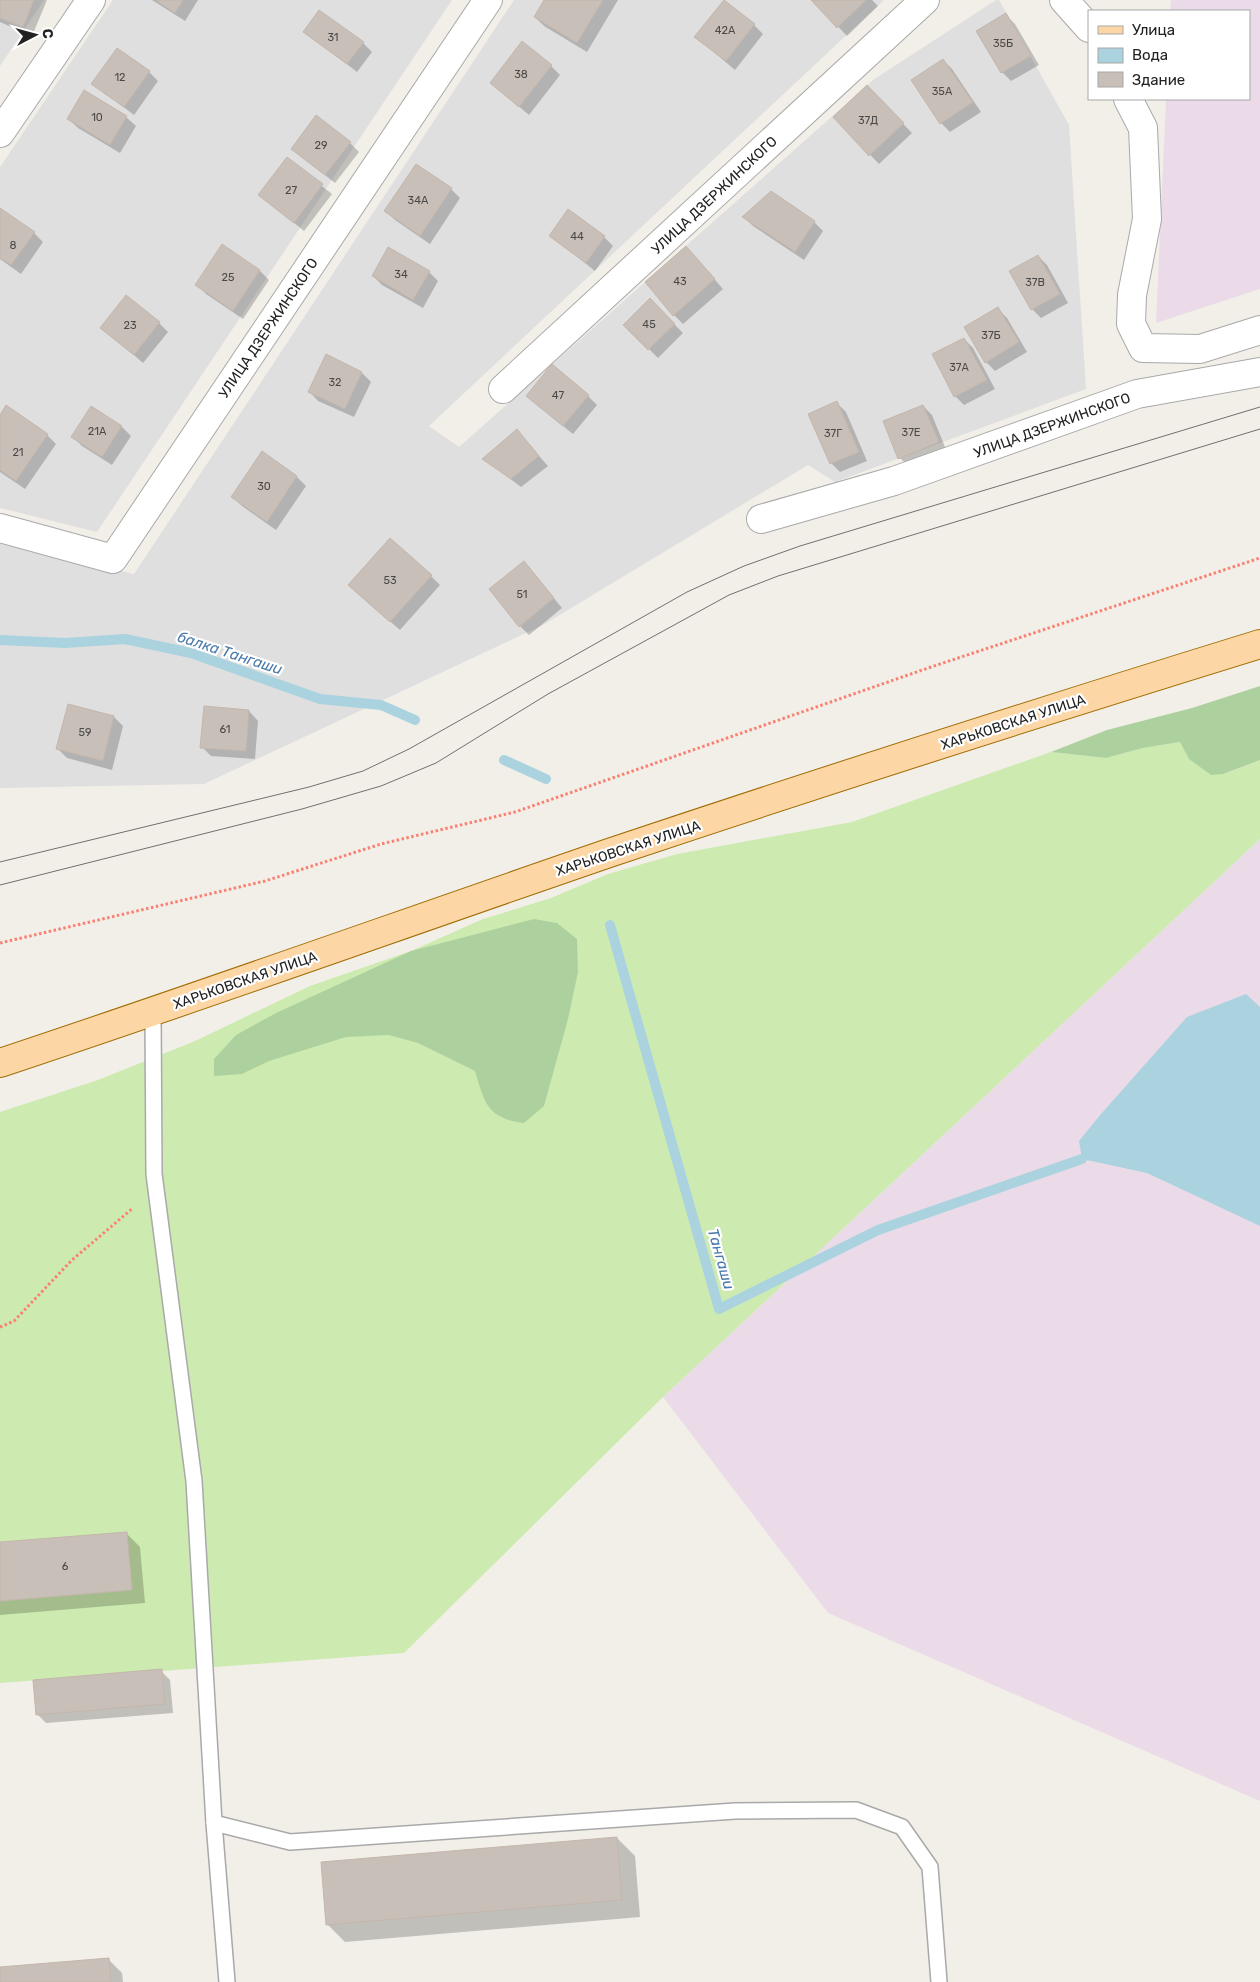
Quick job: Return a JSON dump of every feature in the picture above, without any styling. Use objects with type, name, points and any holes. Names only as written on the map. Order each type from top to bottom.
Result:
[{"type":"main road","name":"ХАРЬКОВСКАЯ УЛИЦА","points":[[0,1063],[153,1012],[618,850],[1036,714],[1260,644]]},
{"type":"street","points":[[0,133],[91,0]]},
{"type":"street","name":"УЛИЦА ДЗЕРЖИНСКОГО","points":[[0,528],[113,559],[488,0]]},
{"type":"street","name":"УЛИЦА ДЗЕРЖИНСКОГО","points":[[503,389],[925,0]]},
{"type":"street","points":[[1064,0],[1088,27]]},
{"type":"street","points":[[1128,100],[1142,128],[1147,219],[1132,295],[1131,324],[1143,348],[1200,349],[1260,330]]},
{"type":"street","name":"УЛИЦА ДЗЕРЖИНСКОГО","points":[[762,519],[894,481],[1137,394],[1260,372]]},
{"type":"lane","points":[[153,1012],[154,1174],[194,1481],[214,1824],[227,1982]]},
{"type":"lane","points":[[214,1824],[290,1842],[735,1811],[856,1810],[902,1827],[930,1867],[939,1982]]},
{"type":"path","points":[[0,943],[265,881],[381,844],[515,812],[922,670],[1260,558]]},
{"type":"path","points":[[0,1327],[14,1321],[72,1260],[156,1189]]},
{"type":"shaded area","points":[[0,0],[44,0],[0,66]]},
{"type":"shaded area","points":[[113,0],[452,0],[97,532],[0,508],[0,167]]},
{"type":"shaded area","points":[[514,0],[884,0],[429,426],[459,447],[873,80],[996,0],[999,0],[1069,125],[1086,389],[835,482],[808,465],[543,625],[204,784],[0,788],[0,542],[134,574]]},
{"type":"shaded area","points":[[1171,0],[1260,0],[1260,289],[1156,323],[1166,100],[1250,100],[1250,10],[1170,10]]},
{"type":"shaded area","points":[[1260,839],[1260,1801],[828,1613],[663,1397]]},
{"type":"green space","points":[[1260,686],[1260,760],[1223,774],[1211,775],[1189,759],[1180,742],[1143,748],[1106,758],[1051,752],[1107,730],[1192,708]]},
{"type":"green space","points":[[1180,742],[1190,759],[1223,774],[1260,760],[1260,839],[663,1397],[404,1653],[0,1683],[0,1112],[98,1080],[195,1041],[310,986],[411,951],[483,919],[551,898],[608,874],[677,854],[852,822],[1051,752],[1106,758],[1143,748]]},
{"type":"green space","points":[[534,919],[557,923],[577,939],[578,972],[568,1019],[544,1106],[524,1123],[502,1117],[489,1108],[475,1071],[418,1043],[389,1035],[346,1037],[269,1061],[242,1074],[214,1076],[214,1059],[236,1035],[276,1013],[411,951]]},
{"type":"water","points":[[1246,994],[1260,1007],[1260,1226],[1147,1173],[1082,1159],[1079,1141],[1187,1017]]},
{"type":"building","points":[[0,0],[34,0],[23,27],[0,18]]},
{"type":"building","points":[[155,0],[183,0],[175,13]]},
{"type":"building","points":[[544,0],[603,0],[577,43],[534,17]]},
{"type":"building","points":[[724,0],[755,24],[726,61],[694,37]]},
{"type":"building","points":[[811,0],[866,0],[837,28]]},
{"type":"building","points":[[319,10],[364,42],[347,64],[303,32]]},
{"type":"building","points":[[1006,13],[1031,56],[1001,73],[976,31]]},
{"type":"building","points":[[522,41],[552,65],[519,107],[490,83]]},
{"type":"building","points":[[117,48],[150,71],[124,107],[91,84]]},
{"type":"building","points":[[943,59],[973,102],[940,124],[911,80]]},
{"type":"building","points":[[867,85],[904,123],[869,156],[833,117]]},
{"type":"building","points":[[84,90],[127,116],[110,145],[67,119]]},
{"type":"building","points":[[316,115],[351,142],[325,175],[291,149]]},
{"type":"building","points":[[287,157],[323,184],[294,223],[258,195]]},
{"type":"building","points":[[416,164],[452,188],[420,236],[384,211]]},
{"type":"building","points":[[771,191],[815,221],[795,252],[742,217]]},
{"type":"building","points":[[0,208],[35,232],[11,265],[0,258]]},
{"type":"building","points":[[568,209],[605,236],[586,263],[549,236]]},
{"type":"building","points":[[222,244],[260,270],[233,311],[195,285]]},
{"type":"building","points":[[686,246],[715,279],[673,316],[645,282]]},
{"type":"building","points":[[388,247],[430,271],[413,300],[372,276]]},
{"type":"building","points":[[1038,255],[1060,294],[1031,310],[1009,271]]},
{"type":"building","points":[[126,295],[160,322],[134,355],[100,328]]},
{"type":"building","points":[[650,298],[675,324],[648,350],[623,325]]},
{"type":"building","points":[[998,307],[1019,342],[985,363],[964,327]]},
{"type":"building","points":[[964,338],[987,380],[954,397],[932,354]]},
{"type":"building","points":[[326,354],[362,372],[345,409],[308,392]]},
{"type":"building","points":[[552,364],[589,395],[563,426],[526,396]]},
{"type":"building","points":[[837,401],[859,452],[830,464],[808,414]]},
{"type":"building","points":[[6,405],[48,434],[16,481],[0,470],[0,415]]},
{"type":"building","points":[[923,405],[939,442],[898,459],[883,421]]},
{"type":"building","points":[[91,406],[122,426],[102,457],[71,437]]},
{"type":"building","points":[[517,429],[539,456],[511,479],[482,459]]},
{"type":"building","points":[[262,451],[297,476],[267,522],[231,497]]},
{"type":"building","points":[[390,538],[432,575],[390,622],[348,585]]},
{"type":"building","points":[[524,561],[554,598],[519,627],[489,589]]},
{"type":"building","points":[[68,704],[114,716],[103,761],[56,749]]},
{"type":"building","points":[[204,706],[249,710],[246,751],[200,748]]},
{"type":"building","points":[[127,1532],[132,1590],[0,1601],[0,1542]]},
{"type":"building","points":[[162,1669],[165,1704],[36,1715],[33,1680]]},
{"type":"building","points":[[617,1837],[622,1900],[326,1925],[321,1862]]},
{"type":"building","points":[[109,1958],[111,1982],[0,1982],[0,1967]]},
{"type":"waterway","name":"балка Тангаши","points":[[0,640],[65,643],[125,639],[191,653],[320,699],[381,705],[415,720]]},
{"type":"waterway","name":"балка Тангаши","points":[[504,760],[546,779]]},
{"type":"waterway","name":"Тангаши","points":[[610,925],[719,1309],[878,1230],[1082,1159]]},
{"type":"tram line","points":[[0,862],[309,787],[363,771],[409,749],[687,592],[744,566],[800,546],[1260,407]]},
{"type":"tram line","points":[[0,885],[302,809],[381,786],[436,763],[548,694],[729,595],[778,576],[1260,429]]}]
